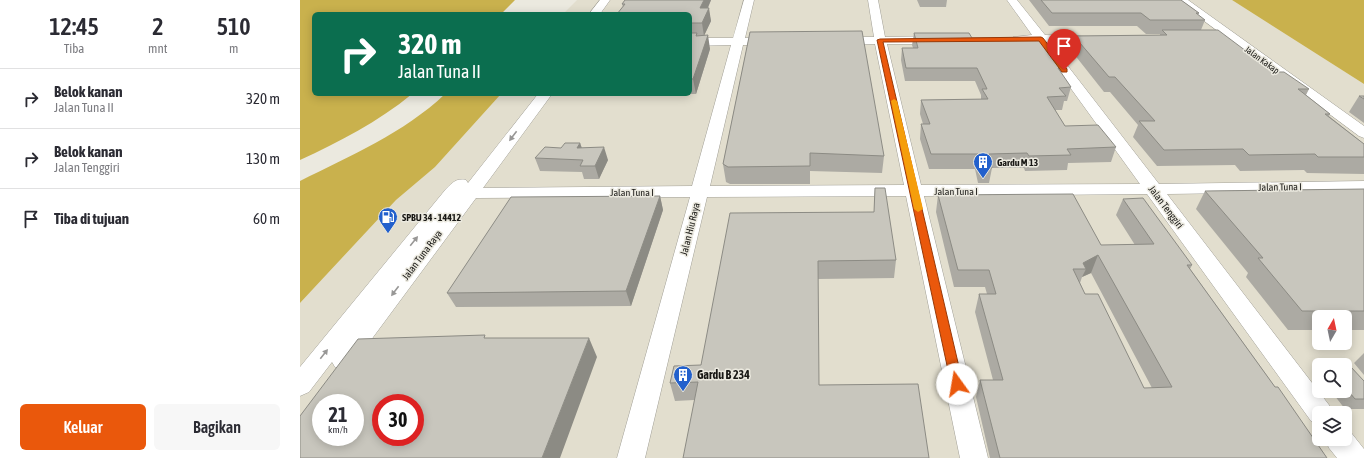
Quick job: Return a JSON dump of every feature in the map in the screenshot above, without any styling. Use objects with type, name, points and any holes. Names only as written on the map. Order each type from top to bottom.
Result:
[{"type":"street","name":"Jalan Hiu Raya","points":[[630,458],[665,329],[749,0]]},
{"type":"street","points":[[873,0],[880,40],[974,458]]},
{"type":"street","name":"Jalan Tenggiri","points":[[1012,0],[1315,406]]},
{"type":"street","name":"Jalan Kakap","points":[[1181,0],[1364,133]]},
{"type":"street","points":[[1003,39],[1111,38]]},
{"type":"street","points":[[1211,38],[1232,38]]},
{"type":"street","points":[[825,41],[949,40]]},
{"type":"street","points":[[692,42],[786,41]]},
{"type":"street","name":"Jalan Tuna Raya","points":[[524,112],[531,96]]},
{"type":"street","name":"Jalan Tuna Raya","points":[[307,391],[524,112],[543,96]]},
{"type":"street","name":"Jalan Tuna I","points":[[460,193],[914,191],[1364,186]]},
{"type":"street","points":[[1345,446],[1354,458]]},
{"type":"shaded area","points":[[300,0],[515,0],[503,12],[312,12],[312,96],[409,96],[386,114],[358,131],[300,160]]},
{"type":"shaded area","points":[[577,0],[1232,0],[1364,84],[1364,458],[300,458],[300,303],[396,200],[435,167],[499,96],[692,96],[692,12],[565,12]]},
{"type":"shaded area","points":[[1232,0],[1364,0],[1364,84]]},
{"type":"shaded area","points":[[443,96],[499,96],[435,167],[396,200],[300,303],[300,181],[376,143],[412,121]]},
{"type":"building","points":[[625,0],[704,0],[700,8],[709,8],[702,23],[692,23],[692,12],[619,12],[625,4],[622,4]]},
{"type":"building","points":[[1041,0],[1181,0],[1199,13],[1196,13],[1205,20],[1150,20],[1141,13],[1052,13]]},
{"type":"building","points":[[1162,30],[1218,30],[1274,72],[1284,72],[1309,89],[1298,89],[1330,114],[1325,114],[1364,144],[1364,157],[1318,157],[1315,154],[1249,155],[1243,149],[1164,150],[1139,121],[1155,121],[1115,77],[1109,77],[1074,36],[1167,35]]},
{"type":"building","points":[[862,31],[884,156],[810,153],[810,166],[728,167],[723,164],[750,32]]},
{"type":"building","points":[[692,33],[697,33],[696,36],[708,35],[693,79]]},
{"type":"building","points":[[914,33],[969,33],[972,38],[1042,38],[1063,68],[1058,68],[1071,87],[1059,88],[1066,96],[1047,97],[1065,126],[1098,125],[1116,147],[1067,149],[1071,155],[1029,156],[1027,153],[989,154],[992,168],[981,168],[978,154],[931,154],[921,124],[930,124],[921,100],[988,99],[982,89],[987,89],[977,68],[906,68],[902,48],[918,48]]},
{"type":"building","points":[[565,143],[580,143],[577,148],[604,147],[595,166],[580,166],[583,160],[535,158],[545,147],[561,148]]},
{"type":"building","points":[[875,188],[885,188],[896,260],[818,261],[819,385],[918,384],[929,458],[683,458],[698,382],[670,383],[674,366],[701,365],[730,213],[874,212]]},
{"type":"building","points":[[1364,189],[1364,311],[1302,311],[1258,258],[1263,258],[1205,191]]},
{"type":"building","points":[[1073,194],[1101,245],[1154,244],[1123,199],[1143,198],[1192,265],[1187,265],[1275,387],[1278,387],[1312,436],[1312,446],[1319,446],[1327,458],[1000,458],[980,380],[1003,380],[979,294],[996,294],[989,270],[958,270],[938,195]],"holes":[[[1098,255],[1172,387],[1144,388],[1098,294],[1085,294],[1073,269],[1086,269],[1083,263]]]},
{"type":"building","points":[[660,196],[626,291],[447,293],[511,197]]},
{"type":"building","points":[[485,335],[484,338],[589,338],[542,458],[300,458],[300,416],[312,400],[312,446],[364,446],[364,394],[317,394],[358,339]]},
{"type":"building","points":[[1352,368],[1364,381],[1364,399],[1355,399],[1352,395]]},
{"type":"slow traffic","points":[[894,101],[918,209]]},
{"type":"place","name":"Gardu M 13","points":[[983,179]]},
{"type":"place","name":"SPBU 34 - 14412","points":[[388,234]]},
{"type":"place","name":"Gardu B 234","points":[[683,392]]},
{"type":"route","points":[[957,384],[880,40],[1041,39],[1064,70]]}]
